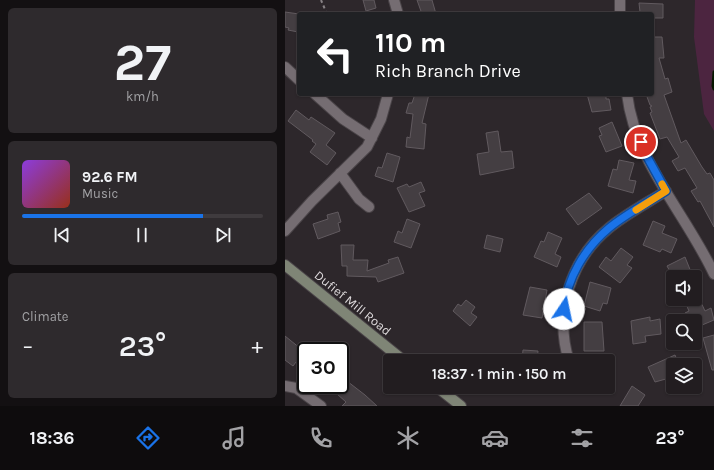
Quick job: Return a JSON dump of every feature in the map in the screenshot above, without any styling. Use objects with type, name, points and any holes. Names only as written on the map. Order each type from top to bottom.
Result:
[{"type":"main road","name":"Dufief Mill Road","points":[[285,265],[395,354]]},
{"type":"main road","points":[[446,394],[461,406]]},
{"type":"street","points":[[394,0],[397,12]]},
{"type":"street","points":[[620,0],[620,12]]},
{"type":"street","points":[[285,67],[297,78]]},
{"type":"street","points":[[317,96],[343,119],[372,138]]},
{"type":"street","points":[[285,231],[312,201],[367,147],[381,119],[387,96]]},
{"type":"street","points":[[627,96],[629,107],[645,153],[714,274]]},
{"type":"street","points":[[340,173],[359,199],[369,207]]},
{"type":"street","points":[[567,354],[563,323],[565,296],[575,271],[589,247],[609,227],[666,191]]},
{"type":"street","points":[[285,386],[296,388],[321,406]]},
{"type":"path","points":[[321,0],[326,12]]},
{"type":"shaded area","points":[[695,0],[714,0],[714,131],[704,114],[694,37]]},
{"type":"building","points":[[363,0],[374,0],[376,8],[366,11]]},
{"type":"building","points":[[417,0],[432,0],[435,12],[421,12]]},
{"type":"building","points":[[639,3],[663,4],[663,18],[654,18],[654,12],[640,12]]},
{"type":"building","points":[[285,12],[297,14],[297,32],[288,30],[289,28],[285,27]]},
{"type":"building","points":[[654,37],[662,37],[664,58],[659,58],[665,79],[668,78],[672,92],[664,95],[681,143],[686,140],[702,167],[707,174],[710,173],[714,180],[714,227],[700,201],[698,202],[691,191],[697,188],[685,168],[678,171],[672,161],[679,157],[667,137],[660,139],[650,113],[652,112],[650,107],[652,106],[650,105],[647,96],[654,96]]},
{"type":"building","points":[[414,96],[429,96],[422,123],[426,124],[424,149],[406,147],[407,137],[410,138],[413,114],[406,113],[409,103],[412,103]]},
{"type":"building","points":[[588,96],[606,96],[606,99],[609,99],[611,110],[592,112]]},
{"type":"building","points":[[296,110],[309,120],[311,117],[335,133],[326,145],[336,153],[327,165],[310,152],[316,144],[312,141],[313,140],[288,121]]},
{"type":"building","points":[[612,122],[622,146],[606,152],[599,136],[602,135],[599,128]]},
{"type":"building","points":[[498,131],[501,152],[512,151],[514,168],[480,175],[477,154],[489,152],[486,133]]},
{"type":"building","points":[[387,153],[400,157],[393,182],[375,176],[378,167],[382,168]]},
{"type":"building","points":[[619,160],[634,163],[629,180],[636,181],[633,193],[608,186],[613,169],[617,170]]},
{"type":"building","points":[[421,182],[425,191],[419,193],[425,206],[409,212],[397,188],[407,184],[409,187]]},
{"type":"building","points":[[589,193],[602,208],[578,225],[566,209]]},
{"type":"building","points":[[338,212],[341,222],[338,223],[340,231],[318,239],[313,224],[328,219],[327,215]]},
{"type":"building","points":[[407,219],[420,224],[411,248],[394,242],[398,231],[402,233]]},
{"type":"building","points":[[653,221],[665,226],[662,233],[677,239],[671,253],[662,249],[660,252],[643,245]]},
{"type":"building","points":[[548,232],[562,238],[555,254],[561,257],[557,267],[534,257],[541,241],[544,242]]},
{"type":"building","points":[[487,235],[503,239],[500,252],[484,248]]},
{"type":"building","points":[[341,245],[354,245],[353,260],[368,260],[367,271],[389,263],[388,260],[398,257],[404,273],[378,282],[376,277],[347,276],[347,266],[342,266]]},
{"type":"building","points":[[621,248],[633,257],[627,265],[632,268],[620,283],[599,267],[606,257],[611,261]]},
{"type":"building","points":[[685,257],[690,270],[669,270],[667,266]]},
{"type":"building","points":[[590,282],[611,288],[607,304],[603,303],[600,311],[584,306]]},
{"type":"building","points":[[530,287],[547,290],[542,318],[523,315]]},
{"type":"building","points":[[466,300],[475,307],[471,313],[477,317],[470,326],[453,311],[458,304],[461,306]]},
{"type":"building","points":[[702,305],[705,311],[711,308],[714,320],[702,325],[702,314],[686,314],[689,311],[687,306],[702,306]]},
{"type":"building","points":[[650,317],[650,321],[660,319],[661,334],[645,336],[646,342],[633,344],[631,321]]},
{"type":"building","points":[[584,322],[602,322],[604,351],[584,351]]},
{"type":"building","points":[[714,335],[714,370],[712,370],[703,338]]},
{"type":"building","points":[[285,336],[297,346],[297,363],[293,366],[285,360]]},
{"type":"building","points":[[523,350],[538,351],[538,354],[523,354]]},
{"type":"building","points":[[675,355],[676,358],[668,358]]},
{"type":"building","points":[[666,359],[666,379],[655,382],[648,367]]},
{"type":"building","points":[[349,383],[377,406],[342,406],[346,402],[337,394],[349,394]]},
{"type":"building","points":[[632,386],[645,395],[638,406],[620,406]]},
{"type":"waterway","points":[[714,72],[714,89]]},
{"type":"slow traffic","points":[[636,210],[666,191],[662,184]]},
{"type":"route","points":[[564,309],[565,296],[575,271],[589,247],[609,227],[666,191],[645,153],[641,142]]}]
